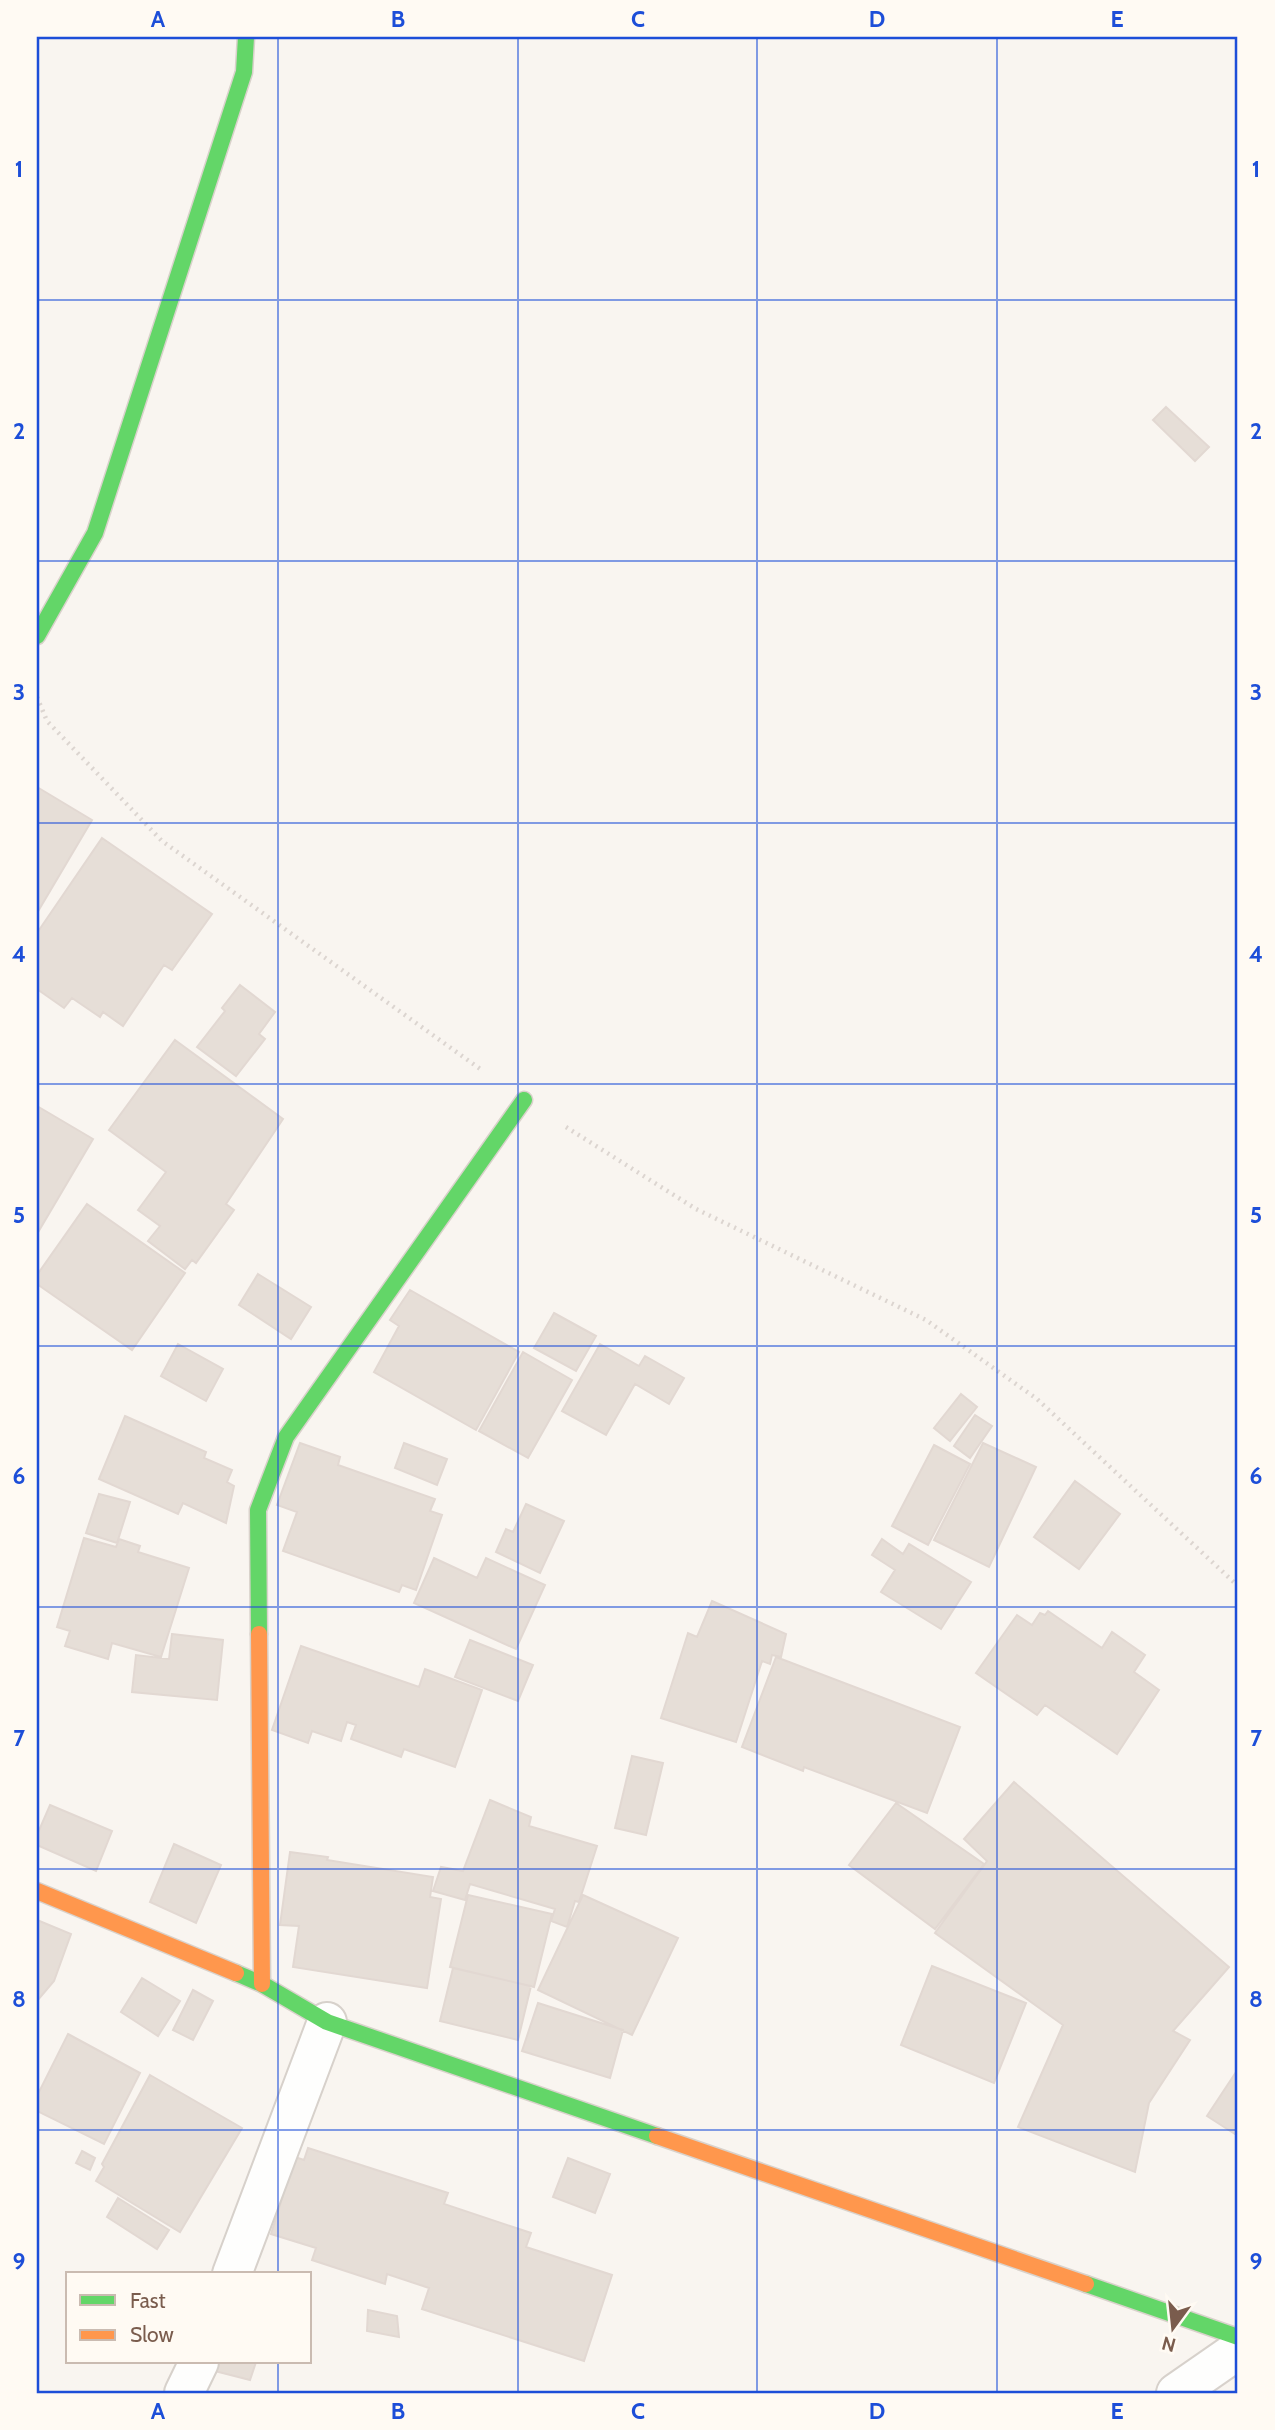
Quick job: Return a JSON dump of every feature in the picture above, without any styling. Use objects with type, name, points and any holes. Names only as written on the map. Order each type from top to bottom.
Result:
[{"type":"street","points":[[37,636],[95,533],[244,72],[246,37]]},
{"type":"street","points":[[262,1984],[258,1510],[286,1437],[524,1100]]},
{"type":"street","points":[[37,1891],[262,1984],[327,2022],[1238,2337]]},
{"type":"street","points":[[233,2272],[327,2022]]},
{"type":"street","points":[[1176,2393],[1238,2350]]},
{"type":"street","points":[[184,2393],[198,2364]]},
{"type":"path","points":[[37,697],[47,721],[162,841],[524,1100],[696,1209],[926,1320],[1037,1399],[1238,1586]]},
{"type":"building","points":[[1166,407],[1209,447],[1195,461],[1153,420]]},
{"type":"building","points":[[37,787],[92,820],[37,913]]},
{"type":"building","points":[[102,838],[212,914],[172,970],[164,965],[123,1026],[103,1012],[100,1017],[72,998],[64,1008],[37,989],[37,933]]},
{"type":"building","points":[[240,985],[275,1012],[259,1034],[265,1039],[236,1076],[197,1047],[225,1011],[222,1008]]},
{"type":"building","points":[[175,1040],[283,1119],[226,1204],[234,1210],[196,1263],[192,1260],[185,1269],[148,1241],[160,1226],[138,1210],[166,1172],[109,1130]]},
{"type":"building","points":[[37,1106],[93,1139],[37,1234]]},
{"type":"building","points":[[87,1204],[185,1273],[132,1350],[37,1284],[37,1275]]},
{"type":"building","points":[[258,1274],[311,1307],[291,1339],[239,1305]]},
{"type":"building","points":[[410,1290],[519,1352],[476,1430],[374,1372],[399,1326],[390,1320]]},
{"type":"building","points":[[554,1313],[596,1336],[576,1371],[534,1348]]},
{"type":"building","points":[[178,1344],[223,1369],[206,1401],[161,1376]]},
{"type":"building","points":[[600,1344],[639,1366],[645,1356],[684,1378],[669,1404],[635,1384],[606,1435],[562,1411]]},
{"type":"building","points":[[523,1352],[572,1380],[528,1458],[479,1431]]},
{"type":"building","points":[[961,1394],[977,1407],[950,1441],[934,1428]]},
{"type":"building","points":[[975,1415],[992,1426],[970,1458],[954,1446]]},
{"type":"building","points":[[125,1416],[206,1452],[204,1458],[232,1470],[227,1482],[234,1486],[226,1523],[183,1503],[178,1514],[99,1479]]},
{"type":"building","points":[[300,1443],[340,1457],[338,1465],[435,1499],[430,1511],[442,1515],[416,1590],[402,1585],[399,1592],[283,1551],[297,1512],[277,1505]]},
{"type":"building","points":[[404,1443],[447,1459],[437,1485],[395,1468]]},
{"type":"building","points":[[983,1443],[1036,1467],[989,1567],[934,1540]]},
{"type":"building","points":[[934,1445],[970,1464],[928,1545],[892,1526]]},
{"type":"building","points":[[1075,1481],[1120,1514],[1079,1569],[1034,1537]]},
{"type":"building","points":[[99,1494],[130,1502],[117,1543],[86,1533]]},
{"type":"building","points":[[526,1504],[564,1521],[540,1573],[496,1552],[506,1529],[513,1532]]},
{"type":"building","points":[[84,1538],[116,1547],[119,1539],[140,1546],[138,1552],[189,1568],[161,1657],[112,1643],[108,1659],[65,1646],[70,1631],[57,1627]]},
{"type":"building","points":[[882,1539],[903,1554],[909,1544],[971,1582],[941,1629],[881,1592],[895,1570],[872,1555]]},
{"type":"building","points":[[434,1558],[477,1578],[486,1558],[545,1585],[516,1649],[414,1603]]},
{"type":"building","points":[[712,1601],[786,1634],[781,1657],[772,1655],[770,1664],[762,1661],[736,1742],[661,1718],[688,1633],[697,1637]]},
{"type":"building","points":[[1048,1611],[1102,1648],[1112,1632],[1145,1655],[1134,1672],[1159,1690],[1117,1754],[1045,1705],[1037,1715],[976,1673],[1017,1615],[1032,1625],[1040,1613],[1045,1615]]},
{"type":"building","points":[[172,1634],[223,1640],[217,1700],[132,1692],[136,1655],[169,1659]]},
{"type":"building","points":[[470,1640],[533,1665],[518,1701],[455,1677]]},
{"type":"building","points":[[301,1646],[419,1687],[425,1669],[482,1690],[455,1767],[404,1749],[401,1757],[351,1739],[356,1725],[347,1722],[341,1741],[312,1731],[308,1743],[272,1730]]},
{"type":"building","points":[[776,1657],[960,1727],[927,1813],[804,1767],[803,1771],[742,1747]]},
{"type":"building","points":[[632,1756],[663,1763],[646,1835],[615,1828]]},
{"type":"building","points":[[1014,1782],[1229,1967],[1173,2031],[1190,2040],[1149,2103],[1135,2172],[1018,2127],[1063,2025],[935,1933],[987,1861],[964,1839]]},
{"type":"building","points":[[490,1800],[531,1817],[529,1826],[597,1846],[579,1902],[575,1901],[567,1927],[551,1921],[555,1909],[470,1884],[465,1900],[433,1891],[441,1867],[463,1871]]},
{"type":"building","points":[[896,1803],[984,1864],[935,1929],[849,1865]]},
{"type":"building","points":[[50,1805],[112,1831],[96,1871],[37,1845],[37,1835]]},
{"type":"building","points":[[174,1844],[221,1865],[196,1923],[150,1902]]},
{"type":"building","points":[[290,1852],[433,1877],[430,1897],[441,1899],[427,1988],[293,1967],[299,1926],[280,1925]]},
{"type":"building","points":[[468,1895],[552,1914],[534,1987],[450,1967]]},
{"type":"building","points":[[583,1895],[678,1938],[632,2035],[538,1990]]},
{"type":"building","points":[[37,1920],[71,1934],[54,1981],[37,2001]]},
{"type":"building","points":[[932,1966],[1026,2003],[994,2083],[901,2045]]},
{"type":"building","points":[[453,1968],[531,1986],[518,2040],[440,2021]]},
{"type":"building","points":[[142,1978],[180,2001],[158,2036],[121,2012]]},
{"type":"building","points":[[193,1990],[213,2001],[193,2040],[173,2030]]},
{"type":"building","points":[[538,2003],[623,2030],[610,2078],[522,2051]]},
{"type":"building","points":[[68,2034],[140,2073],[104,2144],[37,2111],[37,2096]]},
{"type":"building","points":[[1238,2069],[1238,2136],[1207,2116]]},
{"type":"building","points":[[150,2075],[242,2128],[180,2232],[96,2181],[104,2167],[102,2164]]},
{"type":"building","points":[[308,2148],[448,2193],[444,2204],[531,2233],[526,2247],[612,2275],[584,2361],[422,2309],[429,2288],[387,2274],[385,2284],[312,2260],[316,2248],[271,2234],[295,2157],[304,2160]]},
{"type":"building","points":[[82,2151],[95,2158],[90,2170],[76,2163]]},
{"type":"building","points":[[568,2158],[610,2174],[595,2213],[553,2197]]},
{"type":"building","points":[[118,2198],[169,2230],[157,2249],[107,2217]]},
{"type":"building","points":[[368,2310],[397,2316],[399,2337],[367,2331]]},
{"type":"building","points":[[213,2364],[255,2364],[250,2380],[211,2370]]},
{"type":"traffic: fast","points":[[37,636],[95,533],[244,72],[246,37]]},
{"type":"traffic: fast","points":[[259,1634],[258,1510],[286,1437],[524,1100]]},
{"type":"traffic: fast","points":[[236,1973],[262,1984],[327,2022],[657,2136]]},
{"type":"traffic: fast","points":[[1086,2284],[1238,2337]]},
{"type":"traffic: slow","points":[[259,1634],[262,1984]]},
{"type":"traffic: slow","points":[[37,1891],[236,1973]]},
{"type":"traffic: slow","points":[[657,2136],[1086,2284]]}]
